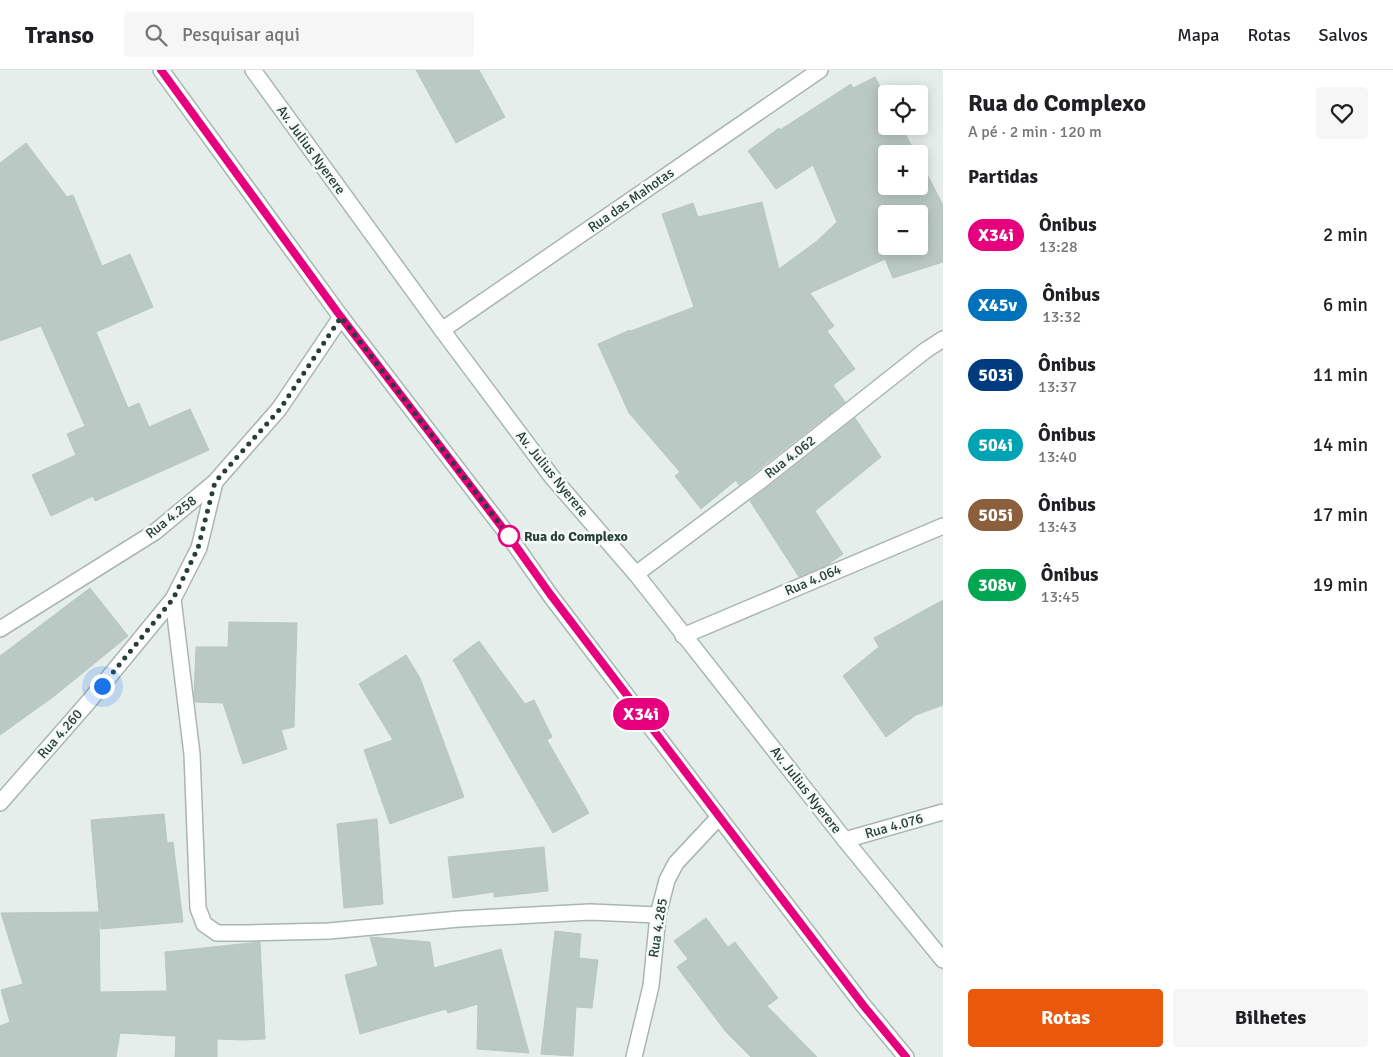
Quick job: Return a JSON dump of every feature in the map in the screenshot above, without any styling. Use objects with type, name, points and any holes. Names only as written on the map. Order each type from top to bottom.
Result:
[{"type":"street","points":[[161,70],[341,317],[502,527],[556,602],[863,1005],[906,1057]]},
{"type":"street","name":"Av. Julius Nyerere","points":[[253,70],[442,330],[552,477],[636,574],[845,840],[943,960]]},
{"type":"street","name":"Rua das Mahotas","points":[[442,330],[820,70]]},
{"type":"street","name":"Rua 4.258","points":[[0,629],[155,532],[215,482],[280,409],[341,317]]},
{"type":"street","name":"Rua 4.062","points":[[636,574],[758,482],[926,350],[943,339]]},
{"type":"street","name":"Rua 4.260","points":[[0,803],[90,700],[173,599],[198,548],[215,482]]},
{"type":"street","name":"Rua 4.064","points":[[683,636],[943,526]]},
{"type":"street","points":[[173,599],[192,754],[198,908],[204,924],[217,933],[329,931],[458,919],[590,912],[658,915]]},
{"type":"street","name":"Rua 4.076","points":[[845,840],[943,812]]},
{"type":"street","name":"Rua 4.285","points":[[634,1057],[651,986],[658,915],[667,880],[676,863],[719,817]]},
{"type":"building","points":[[416,70],[479,70],[505,117],[456,143]]},
{"type":"building","points":[[875,77],[879,85],[878,135],[906,135],[911,145],[878,145],[878,195],[928,195],[928,176],[943,205],[943,262],[893,278],[885,259],[810,293],[834,326],[827,331],[855,369],[833,385],[845,402],[739,485],[736,480],[701,509],[675,476],[680,472],[629,413],[598,344],[630,330],[694,307],[662,214],[693,203],[698,217],[762,202],[779,269],[817,241],[837,222],[813,165],[776,189],[748,151],[779,128],[780,130],[851,84],[853,88]]},
{"type":"building","points":[[26,143],[67,197],[73,195],[102,266],[130,254],[153,307],[96,332],[128,408],[139,403],[149,427],[190,409],[209,450],[95,501],[93,496],[51,516],[32,475],[76,455],[67,434],[85,426],[41,326],[0,341],[0,163]]},
{"type":"building","points":[[855,418],[881,457],[815,511],[843,554],[827,565],[799,577],[750,501]]},
{"type":"building","points":[[90,588],[128,636],[53,697],[0,735],[0,656]]},
{"type":"building","points":[[943,600],[943,705],[916,715],[886,737],[843,676],[879,647],[874,638]]},
{"type":"building","points":[[229,622],[297,623],[294,727],[281,730],[287,749],[243,764],[223,703],[195,702],[194,696],[196,647],[228,647]]},
{"type":"building","points":[[479,641],[525,704],[534,700],[552,737],[547,740],[589,813],[553,833],[453,660]]},
{"type":"building","points":[[406,655],[420,678],[464,797],[390,824],[364,750],[393,740],[359,684]]},
{"type":"building","points":[[164,814],[167,843],[173,842],[183,922],[101,929],[91,820]]},
{"type":"building","points":[[377,819],[383,904],[344,908],[337,824]]},
{"type":"building","points":[[544,847],[548,891],[494,897],[494,892],[453,898],[448,857]]},
{"type":"building","points":[[99,912],[100,992],[167,991],[165,952],[260,942],[265,1039],[217,1039],[217,1057],[175,1057],[176,1036],[120,1033],[116,1057],[0,1057],[0,1026],[10,1022],[1,990],[23,984],[1,913]]},
{"type":"building","points":[[706,918],[728,947],[735,942],[778,998],[767,1006],[817,1057],[751,1057],[726,1032],[677,967],[688,959],[674,941]]},
{"type":"building","points":[[555,931],[581,934],[579,958],[598,960],[592,1008],[576,1007],[573,1056],[541,1054]]},
{"type":"building","points":[[370,937],[430,942],[434,968],[501,949],[529,1053],[477,1049],[478,1004],[448,1013],[446,1009],[360,1034],[345,975],[378,966]]},
{"type":"bus line","name":"X34i","points":[[161,70],[341,317],[508,535],[550,594],[863,1005],[906,1057]]},
{"type":"place","name":"Rua do Complexo","points":[[509,536]]},
{"type":"route","points":[[102,686],[173,599],[198,548],[215,482],[280,409],[341,317],[509,536]]}]
